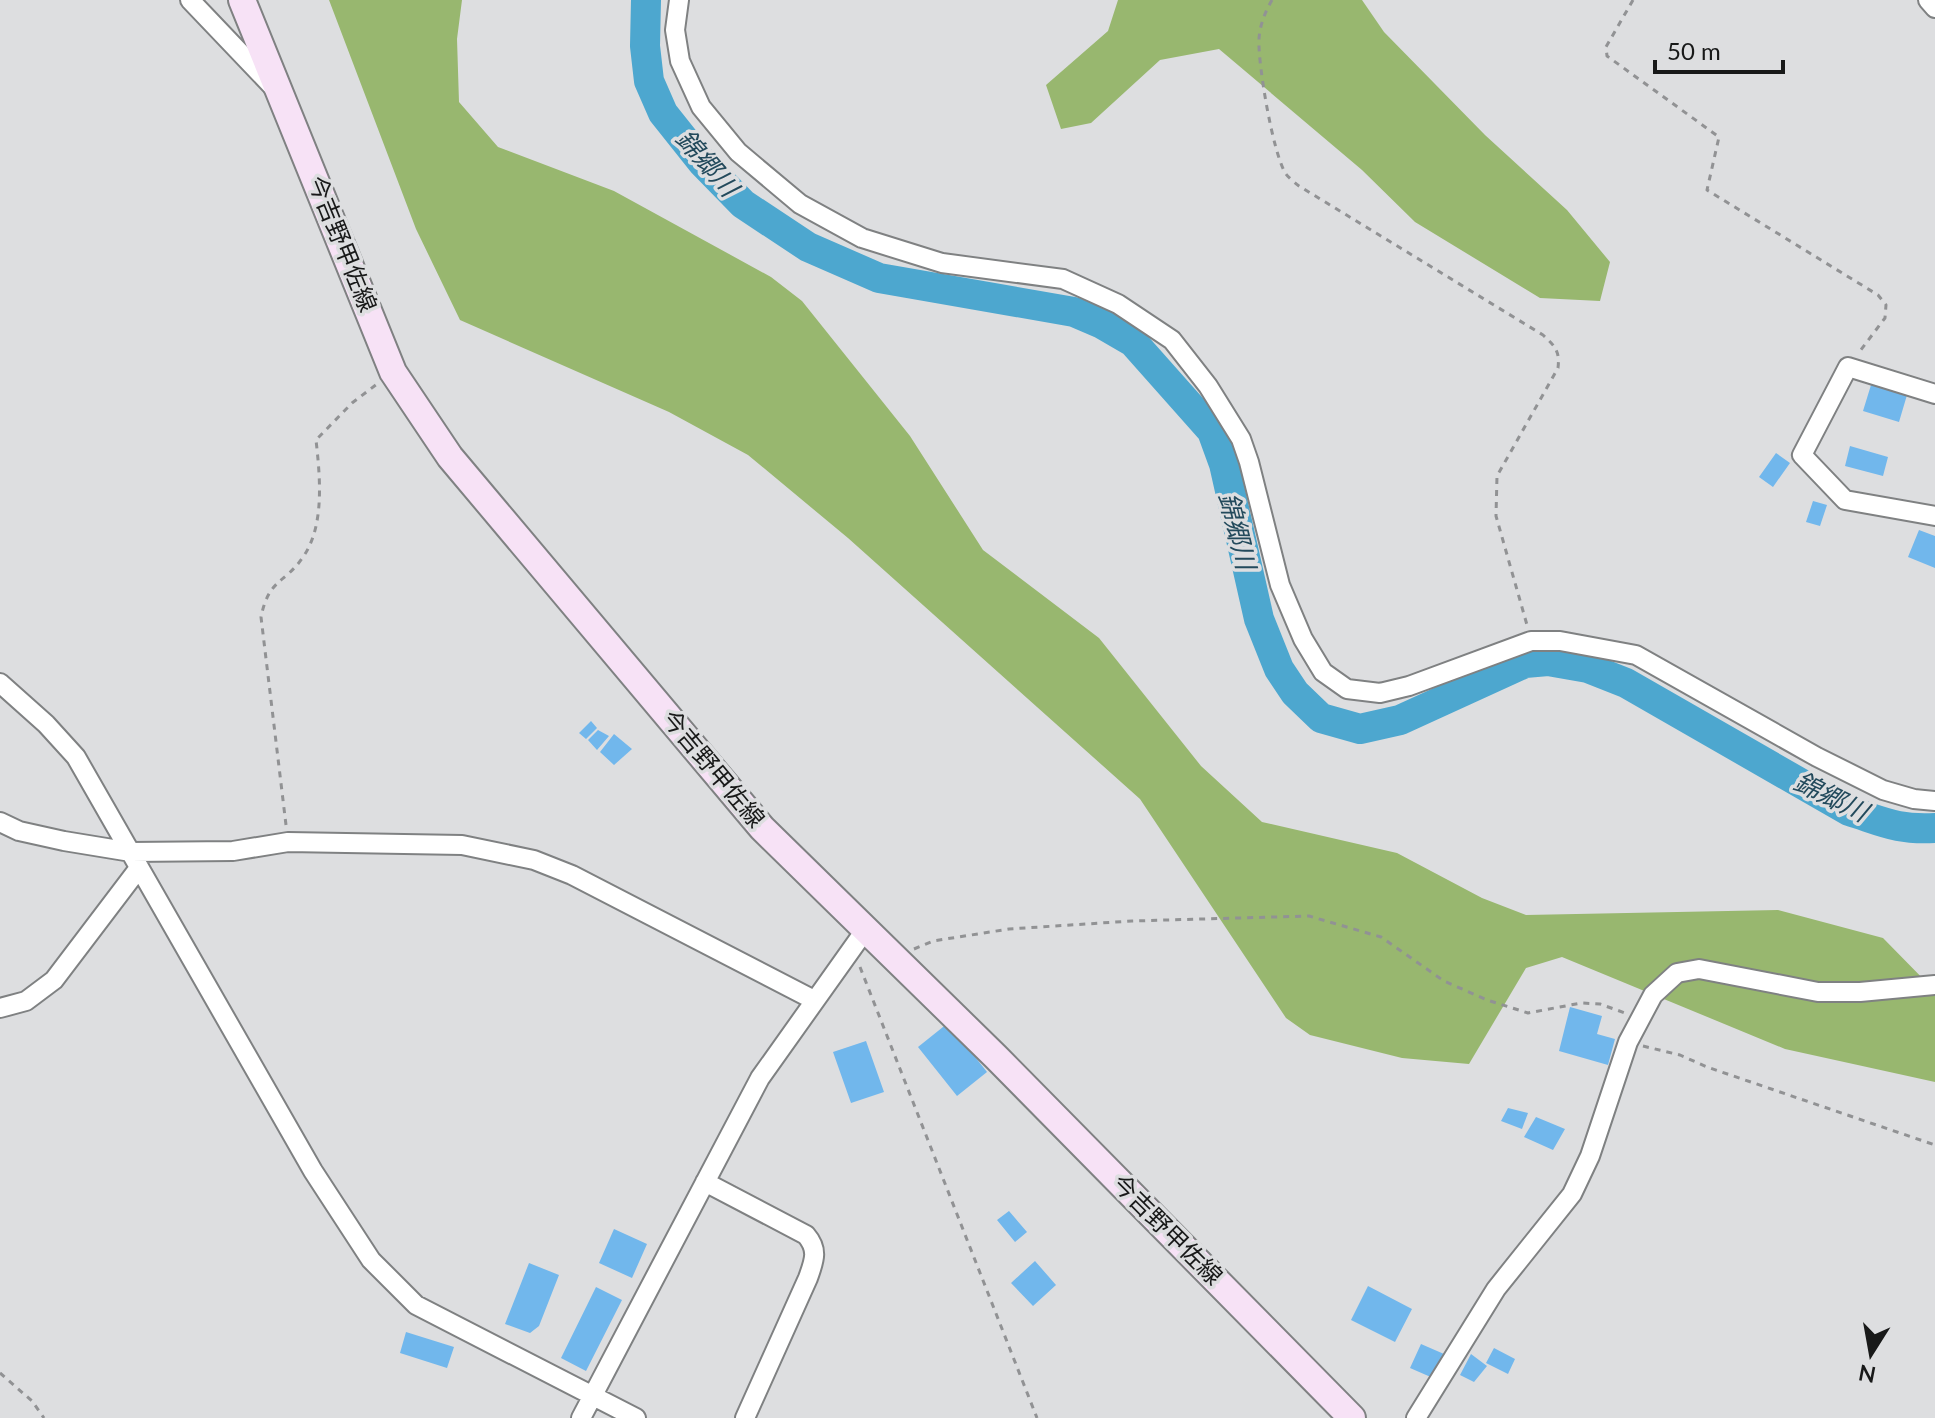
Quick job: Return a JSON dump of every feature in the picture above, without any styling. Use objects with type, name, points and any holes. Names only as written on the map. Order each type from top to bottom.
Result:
[{"type":"main road","name":"今吉野甲佐線","points":[[242,0],[393,372],[450,457],[724,785],[860,939],[896,958],[1352,1418]]},
{"type":"street","points":[[190,0],[281,94]]},
{"type":"street","points":[[679,0],[675,30],[680,61],[701,107],[738,152],[800,204],[862,238],[942,263],[1063,279],[1118,304],[1172,340],[1208,386],[1241,439],[1280,585],[1303,639],[1323,672],[1347,689],[1380,693],[1409,686],[1531,641],[1560,641],[1636,655],[1856,777],[1883,790],[1935,801]]},
{"type":"street","points":[[1928,0],[1935,8]]},
{"type":"street","points":[[1935,394],[1848,367],[1802,455],[1845,500],[1935,516]]},
{"type":"street","points":[[0,683],[46,724],[76,757],[313,1171],[371,1260],[416,1305],[636,1418]]},
{"type":"street","points":[[0,822],[19,831],[135,860],[233,851],[288,842],[462,845],[534,860],[572,875],[814,1000]]},
{"type":"street","points":[[0,1008],[26,1001],[54,980],[135,860]]},
{"type":"street","points":[[581,1418],[760,1078],[860,939]]},
{"type":"street","points":[[1416,1418],[1496,1289],[1572,1194],[1590,1156],[1628,1042],[1653,995],[1677,973],[1699,969],[1818,992],[1860,992],[1935,985]]},
{"type":"street","points":[[705,1182],[806,1235],[814,1244],[815,1255],[808,1278],[745,1418]]},
{"type":"path","points":[[1272,0],[1265,12],[1259,39],[1260,62],[1279,159],[1286,174],[1299,186],[1543,335],[1555,346],[1559,356],[1558,368],[1497,476],[1496,516],[1531,641]]},
{"type":"path","points":[[1633,0],[1606,47],[1607,56],[1719,137],[1707,190],[1878,295],[1886,305],[1885,318],[1848,367]]},
{"type":"path","points":[[288,842],[261,617],[266,595],[304,556],[317,522],[320,483],[316,440],[352,403],[393,372]]},
{"type":"path","points":[[896,958],[933,941],[1009,929],[1132,921],[1309,916],[1381,937],[1444,981],[1487,1000],[1528,1013],[1591,1003],[1641,1017]]},
{"type":"path","points":[[860,939],[1037,1418]]},
{"type":"path","points":[[1628,1042],[1680,1055],[1935,1145]]},
{"type":"path","points":[[0,1373],[32,1401],[44,1418]]},
{"type":"green space","points":[[329,0],[462,0],[457,39],[459,102],[498,147],[614,191],[771,277],[802,301],[910,436],[983,550],[1099,638],[1201,766],[1262,822],[1397,853],[1482,898],[1526,915],[1778,910],[1883,938],[1935,991],[1935,1082],[1785,1049],[1562,957],[1526,968],[1469,1064],[1402,1058],[1310,1035],[1286,1018],[1140,799],[848,538],[748,455],[669,412],[460,320],[416,229]]},
{"type":"green space","points":[[1118,0],[1362,0],[1384,32],[1485,135],[1567,210],[1610,262],[1600,301],[1540,298],[1415,222],[1362,170],[1219,49],[1160,60],[1091,123],[1061,129],[1046,85],[1108,31]]},
{"type":"building","points":[[1871,385],[1907,395],[1899,422],[1863,411]]},
{"type":"building","points":[[1850,446],[1888,457],[1883,476],[1845,466]]},
{"type":"building","points":[[1776,453],[1790,463],[1773,487],[1759,477]]},
{"type":"building","points":[[1813,501],[1827,505],[1820,526],[1806,522]]},
{"type":"building","points":[[1919,530],[1935,536],[1935,568],[1908,557]]},
{"type":"building","points":[[591,721],[597,728],[586,739],[579,733]]},
{"type":"building","points":[[598,730],[609,736],[597,750],[588,740]]},
{"type":"building","points":[[614,734],[632,749],[614,765],[600,752]]},
{"type":"building","points":[[1570,1007],[1602,1016],[1597,1034],[1615,1039],[1608,1065],[1559,1051]]},
{"type":"building","points":[[948,1023],[987,1072],[957,1096],[918,1047]]},
{"type":"building","points":[[866,1041],[884,1092],[851,1103],[833,1052]]},
{"type":"building","points":[[1508,1108],[1528,1113],[1522,1129],[1501,1121]]},
{"type":"building","points":[[1536,1117],[1565,1129],[1553,1150],[1524,1137]]},
{"type":"building","points":[[1009,1211],[1027,1232],[1015,1242],[997,1220]]},
{"type":"building","points":[[614,1229],[647,1244],[632,1278],[599,1263]]},
{"type":"building","points":[[1035,1261],[1056,1285],[1033,1306],[1011,1283]]},
{"type":"building","points":[[529,1263],[559,1275],[539,1326],[530,1333],[505,1324]]},
{"type":"building","points":[[1368,1286],[1412,1309],[1395,1342],[1351,1320]]},
{"type":"building","points":[[596,1287],[622,1300],[586,1371],[561,1358]]},
{"type":"building","points":[[406,1332],[454,1347],[447,1368],[400,1353]]},
{"type":"building","points":[[1421,1344],[1444,1354],[1433,1378],[1410,1368]]},
{"type":"building","points":[[1494,1348],[1515,1359],[1508,1374],[1486,1363]]},
{"type":"building","points":[[1471,1354],[1487,1366],[1474,1382],[1460,1375]]},
{"type":"waterway","name":"錦郷川","points":[[646,0],[645,46],[649,81],[663,113],[702,162],[743,204],[808,247],[879,278],[1074,312],[1133,342],[1212,431],[1224,464],[1259,619],[1279,669],[1295,693],[1321,718],[1360,729],[1400,720],[1525,663],[1548,661],[1588,668],[1626,683],[1849,811],[1900,826],[1935,828]]}]
